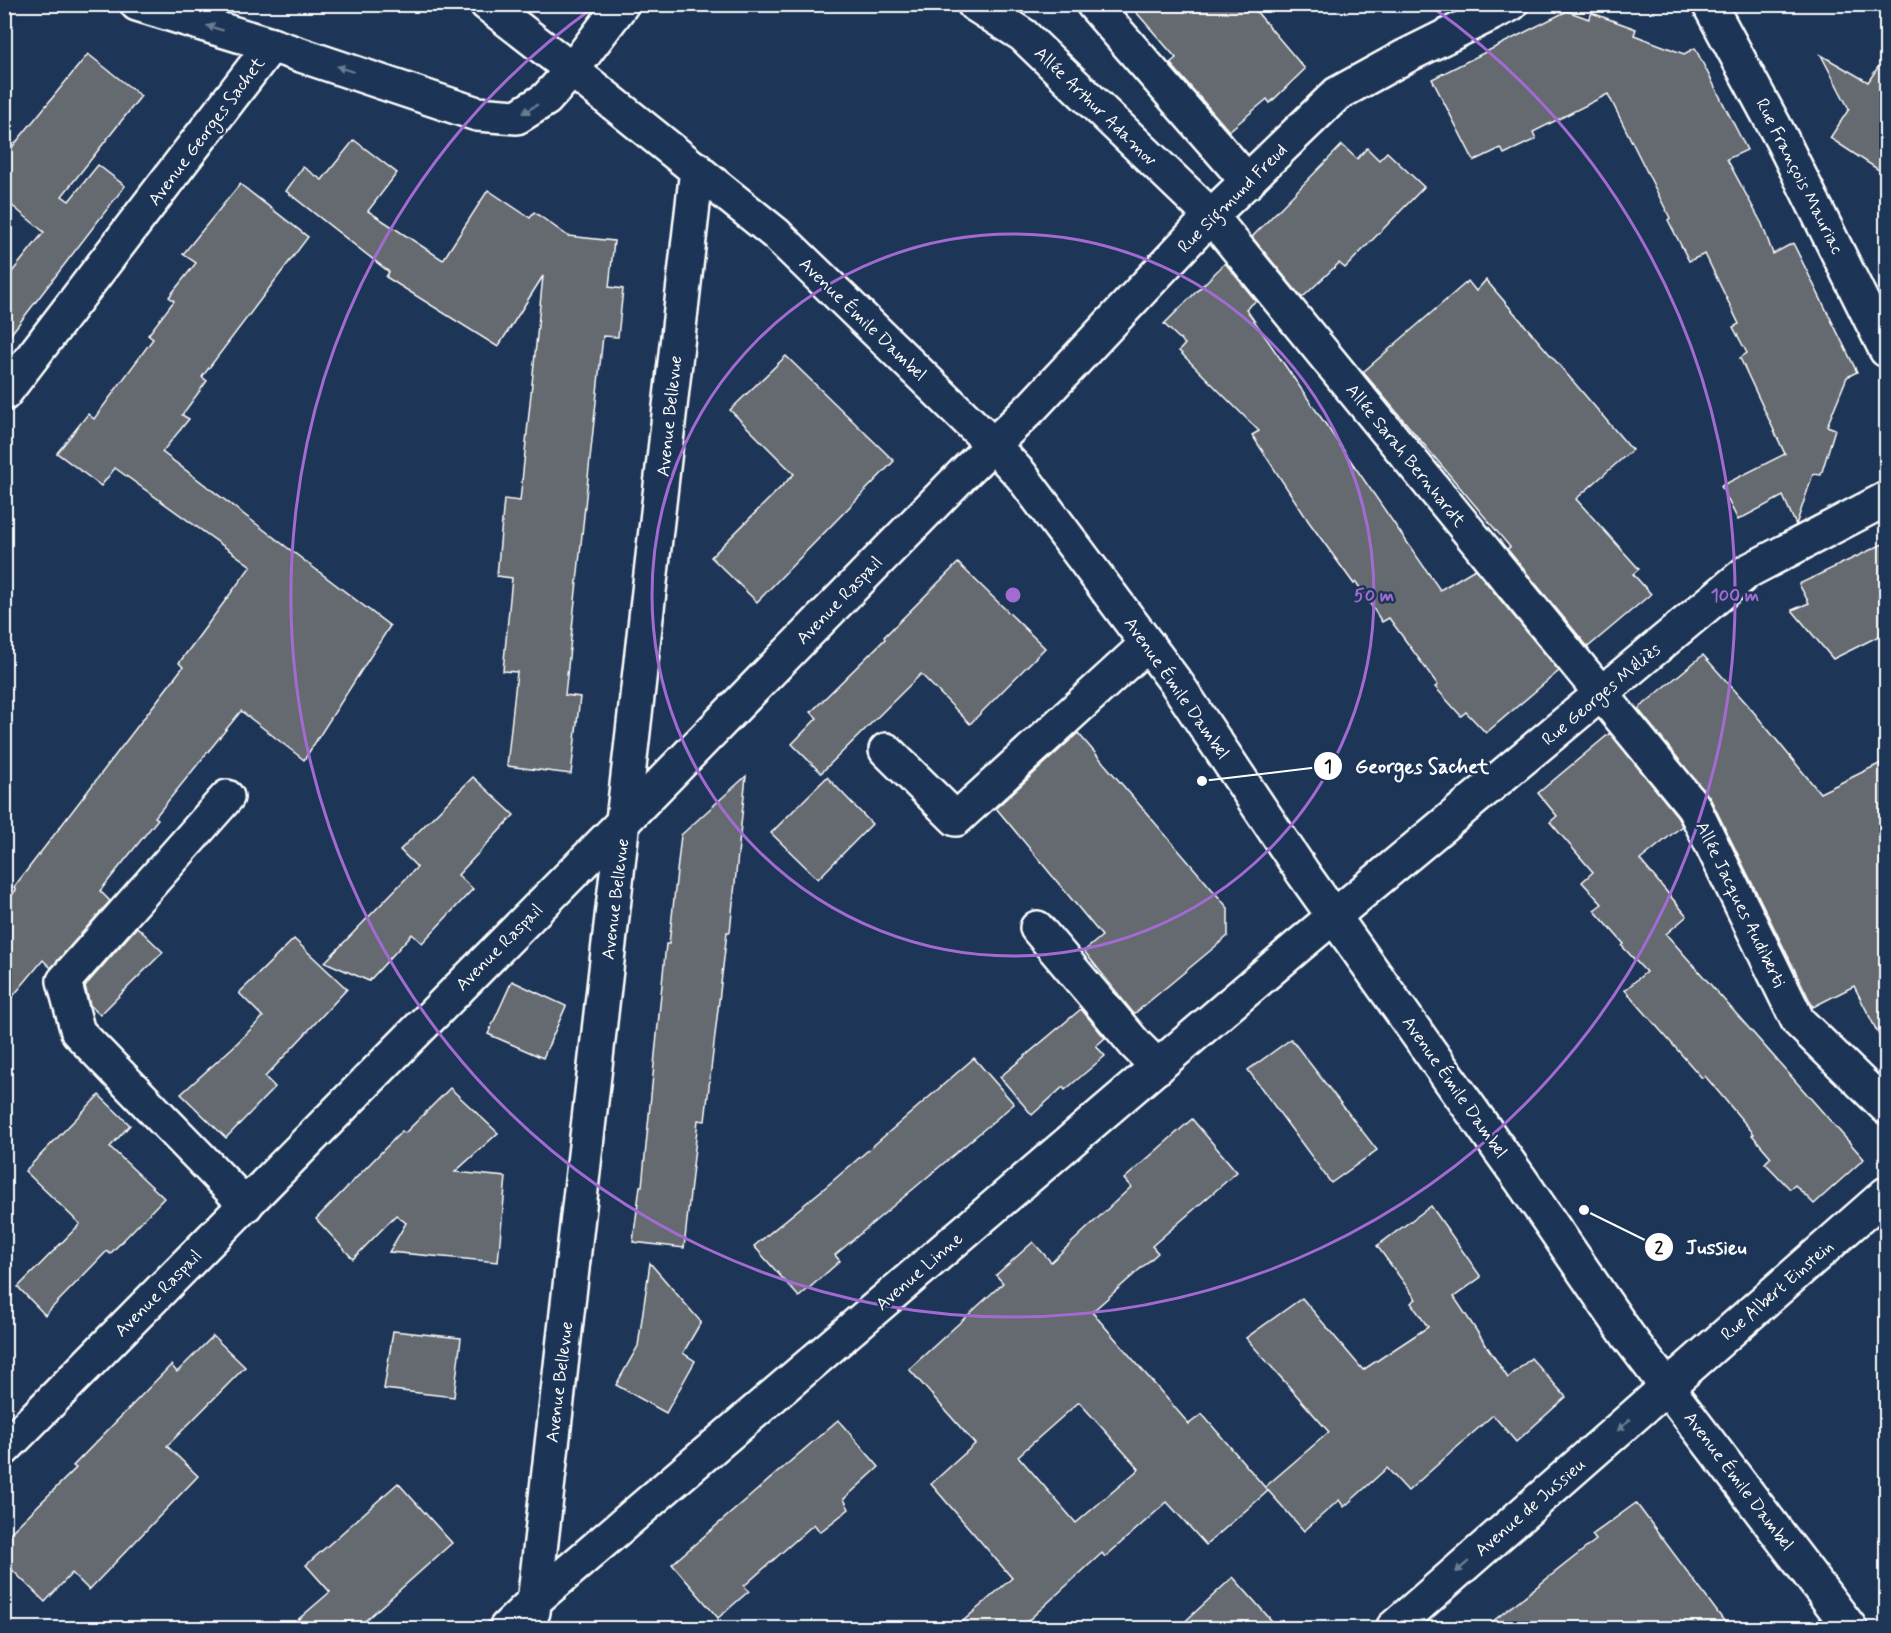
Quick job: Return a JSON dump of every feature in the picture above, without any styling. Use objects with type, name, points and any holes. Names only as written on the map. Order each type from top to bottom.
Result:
[{"type":"street","points":[[137,4],[271,45]]},
{"type":"street","name":"Avenue Émile Dambel","points":[[486,4],[697,169],[776,234],[1021,475],[1177,684],[1296,863],[1521,1180],[1628,1336],[1850,1629]]},
{"type":"street","name":"Avenue Georges Sachet","points":[[4,394],[271,45],[477,114],[517,117],[546,99],[572,70],[622,4]]},
{"type":"street","name":"Allée Arthur Adamov","points":[[974,4],[1023,35],[1211,216]]},
{"type":"street","points":[[1093,4],[1248,182]]},
{"type":"street","name":"Rue Sigmund Freud","points":[[992,444],[1032,407],[1211,216],[1337,94],[1406,56],[1511,4]]},
{"type":"street","name":"Rue François Mauriac","points":[[1709,4],[1782,140],[1887,350]]},
{"type":"street","name":"Avenue Bellevue","points":[[533,1614],[697,169]]},
{"type":"street","name":"Allée Sarah Bernhardt","points":[[1211,216],[1601,695]]},
{"type":"street","name":"Avenue Raspail","points":[[4,1449],[623,822],[992,444]]},
{"type":"street","name":"Rue Georges Méliès","points":[[1334,916],[1748,571],[1887,499]]},
{"type":"street","points":[[886,750],[956,819],[1147,644]]},
{"type":"street","name":"Allée Jacques Audiberti","points":[[1601,695],[1693,806],[1798,1021],[1887,1107]]},
{"type":"street","points":[[227,797],[64,981],[78,1032],[246,1205]]},
{"type":"street","name":"Avenue Linne","points":[[506,1629],[533,1614],[1158,1066],[1334,916]]},
{"type":"street","points":[[1037,928],[1135,1044],[1158,1066]]},
{"type":"street","name":"Rue Albert Einstein","points":[[1668,1386],[1887,1194]]},
{"type":"street","name":"Avenue de Jussieu","points":[[1393,1629],[1668,1386]]},
{"type":"building","points":[[1129,4],[1250,4],[1305,69],[1270,103],[1267,99],[1229,131],[1170,63],[1176,58]]},
{"type":"building","points":[[1567,11],[1589,19],[1592,13],[1636,29],[1634,35],[1684,54],[1695,48],[1747,150],[1727,159],[1762,224],[1773,254],[1793,243],[1857,372],[1847,377],[1827,426],[1835,429],[1821,475],[1813,474],[1796,525],[1783,496],[1738,520],[1721,486],[1785,454],[1740,358],[1747,353],[1733,327],[1739,324],[1705,254],[1689,261],[1608,94],[1533,132],[1536,139],[1504,154],[1501,148],[1474,161],[1432,79]]},
{"type":"building","points":[[88,54],[141,96],[62,196],[69,201],[98,165],[125,186],[4,343],[4,282],[44,232],[4,199],[4,157]]},
{"type":"building","points":[[1887,54],[1887,180],[1882,172],[1830,138],[1849,109],[1821,55],[1868,82]]},
{"type":"building","points":[[354,140],[397,173],[368,211],[443,260],[488,190],[530,218],[534,212],[568,236],[614,241],[609,287],[623,289],[618,337],[603,336],[565,695],[580,697],[571,774],[507,766],[517,672],[503,671],[512,578],[497,576],[504,499],[520,501],[543,276],[498,347],[386,277],[389,272],[286,191],[303,167],[322,180]]},
{"type":"building","points":[[1342,145],[1357,159],[1367,148],[1379,160],[1387,152],[1424,187],[1345,268],[1339,263],[1302,298],[1252,237]]},
{"type":"building","points":[[240,184],[308,237],[202,377],[207,381],[182,415],[189,419],[162,452],[390,626],[304,760],[241,711],[155,817],[158,819],[100,891],[110,901],[51,968],[43,960],[4,1007],[4,905],[16,890],[14,887],[183,667],[179,663],[251,566],[115,468],[101,486],[57,453],[88,414],[94,419],[153,339],[148,335],[174,301],[169,297],[196,263],[183,254]]},
{"type":"building","points":[[1225,263],[1256,301],[1246,309],[1440,590],[1475,569],[1559,671],[1486,733],[1466,712],[1461,716],[1435,687],[1438,685],[1389,618],[1382,622],[1356,582],[1354,584],[1309,522],[1252,435],[1259,431],[1179,351],[1185,344],[1164,324]]},
{"type":"building","points":[[1486,280],[1632,450],[1576,499],[1639,569],[1633,574],[1651,594],[1588,647],[1507,549],[1510,547],[1363,372],[1468,281],[1476,291]]},
{"type":"building","points":[[786,356],[894,461],[757,602],[711,557],[794,474],[730,410]]},
{"type":"building","points":[[1887,542],[1887,632],[1833,659],[1792,610],[1809,603],[1799,584]]},
{"type":"building","points":[[958,563],[1045,648],[970,724],[921,674],[821,773],[792,744],[817,718],[811,712]]},
{"type":"building","points":[[1703,655],[1747,704],[1820,793],[1887,760],[1887,1051],[1854,986],[1813,1007],[1710,798],[1638,709]]},
{"type":"building","points":[[1078,733],[1228,908],[1228,936],[1134,1014],[1084,951],[1102,936],[996,808]]},
{"type":"building","points":[[1610,733],[1677,816],[1682,826],[1640,860],[1687,916],[1666,934],[1864,1159],[1814,1204],[1795,1185],[1790,1189],[1765,1163],[1771,1157],[1752,1135],[1754,1134],[1705,1076],[1702,1078],[1625,990],[1646,972],[1594,910],[1602,904],[1582,882],[1593,872],[1550,822],[1557,816],[1538,793]]},
{"type":"building","points":[[746,776],[730,932],[727,932],[705,1121],[698,1120],[684,1248],[633,1242],[640,1186],[642,1186],[666,944],[669,944],[681,835]]},
{"type":"building","points":[[473,777],[514,815],[458,875],[473,889],[422,943],[412,934],[369,981],[325,962],[417,867],[400,850]]},
{"type":"building","points":[[827,777],[872,824],[818,879],[771,833]]},
{"type":"building","points":[[137,927],[163,952],[100,1015],[90,1005],[85,986]]},
{"type":"building","points":[[294,939],[347,989],[265,1077],[275,1087],[226,1138],[181,1094],[263,1017],[239,993]]},
{"type":"building","points":[[512,981],[566,1006],[543,1058],[488,1034]]},
{"type":"building","points":[[1081,1009],[1105,1038],[1096,1046],[1105,1056],[1065,1090],[1063,1087],[1032,1115],[1000,1077]]},
{"type":"building","points":[[1291,1039],[1377,1150],[1331,1183],[1248,1070]]},
{"type":"building","points":[[974,1058],[1014,1104],[835,1255],[840,1261],[799,1297],[754,1246]]},
{"type":"building","points":[[450,1088],[498,1133],[455,1172],[506,1177],[498,1262],[389,1252],[406,1223],[396,1215],[353,1259],[316,1219],[402,1131],[405,1133]]},
{"type":"building","points":[[99,1095],[130,1125],[110,1147],[164,1198],[110,1254],[107,1251],[45,1315],[18,1287],[80,1224],[25,1171]]},
{"type":"building","points":[[1192,1119],[1237,1172],[1152,1246],[1158,1253],[1092,1312],[1189,1424],[1202,1414],[1268,1491],[1206,1545],[1167,1502],[1105,1557],[1102,1553],[1019,1629],[954,1629],[1012,1578],[931,1484],[975,1444],[909,1369],[1003,1283],[996,1275],[1033,1242],[1051,1262],[1131,1187],[1124,1179]],"holes":[[[1079,1402],[1139,1469],[1076,1523],[1018,1456]]]},
{"type":"building","points":[[1431,1206],[1481,1277],[1454,1297],[1508,1378],[1531,1358],[1566,1397],[1516,1442],[1493,1415],[1408,1491],[1387,1468],[1344,1507],[1339,1500],[1304,1531],[1265,1487],[1329,1432],[1246,1338],[1302,1298],[1363,1370],[1428,1327],[1411,1303],[1416,1299],[1377,1246]]},
{"type":"building","points":[[650,1263],[701,1322],[683,1353],[695,1361],[666,1413],[616,1385],[638,1346]]},
{"type":"building","points":[[393,1331],[461,1338],[454,1397],[384,1389]]},
{"type":"building","points":[[213,1336],[245,1367],[167,1446],[198,1476],[89,1590],[72,1573],[45,1602],[4,1562],[4,1539],[76,1468],[73,1466],[171,1365],[177,1372]]},
{"type":"building","points":[[838,1420],[879,1467],[844,1499],[849,1509],[820,1532],[814,1524],[744,1586],[749,1591],[718,1618],[672,1564]]},
{"type":"building","points":[[398,1483],[452,1543],[356,1629],[287,1629],[330,1592],[306,1565]]},
{"type":"building","points":[[1636,1503],[1730,1629],[1483,1629],[1596,1540],[1592,1535]]},
{"type":"building","points":[[1233,1577],[1279,1629],[1177,1629]]},
{"type":"place","name":"Georges Sachet","points":[[1202,781]]},
{"type":"place","name":"Jussieu","points":[[1584,1210]]}]
